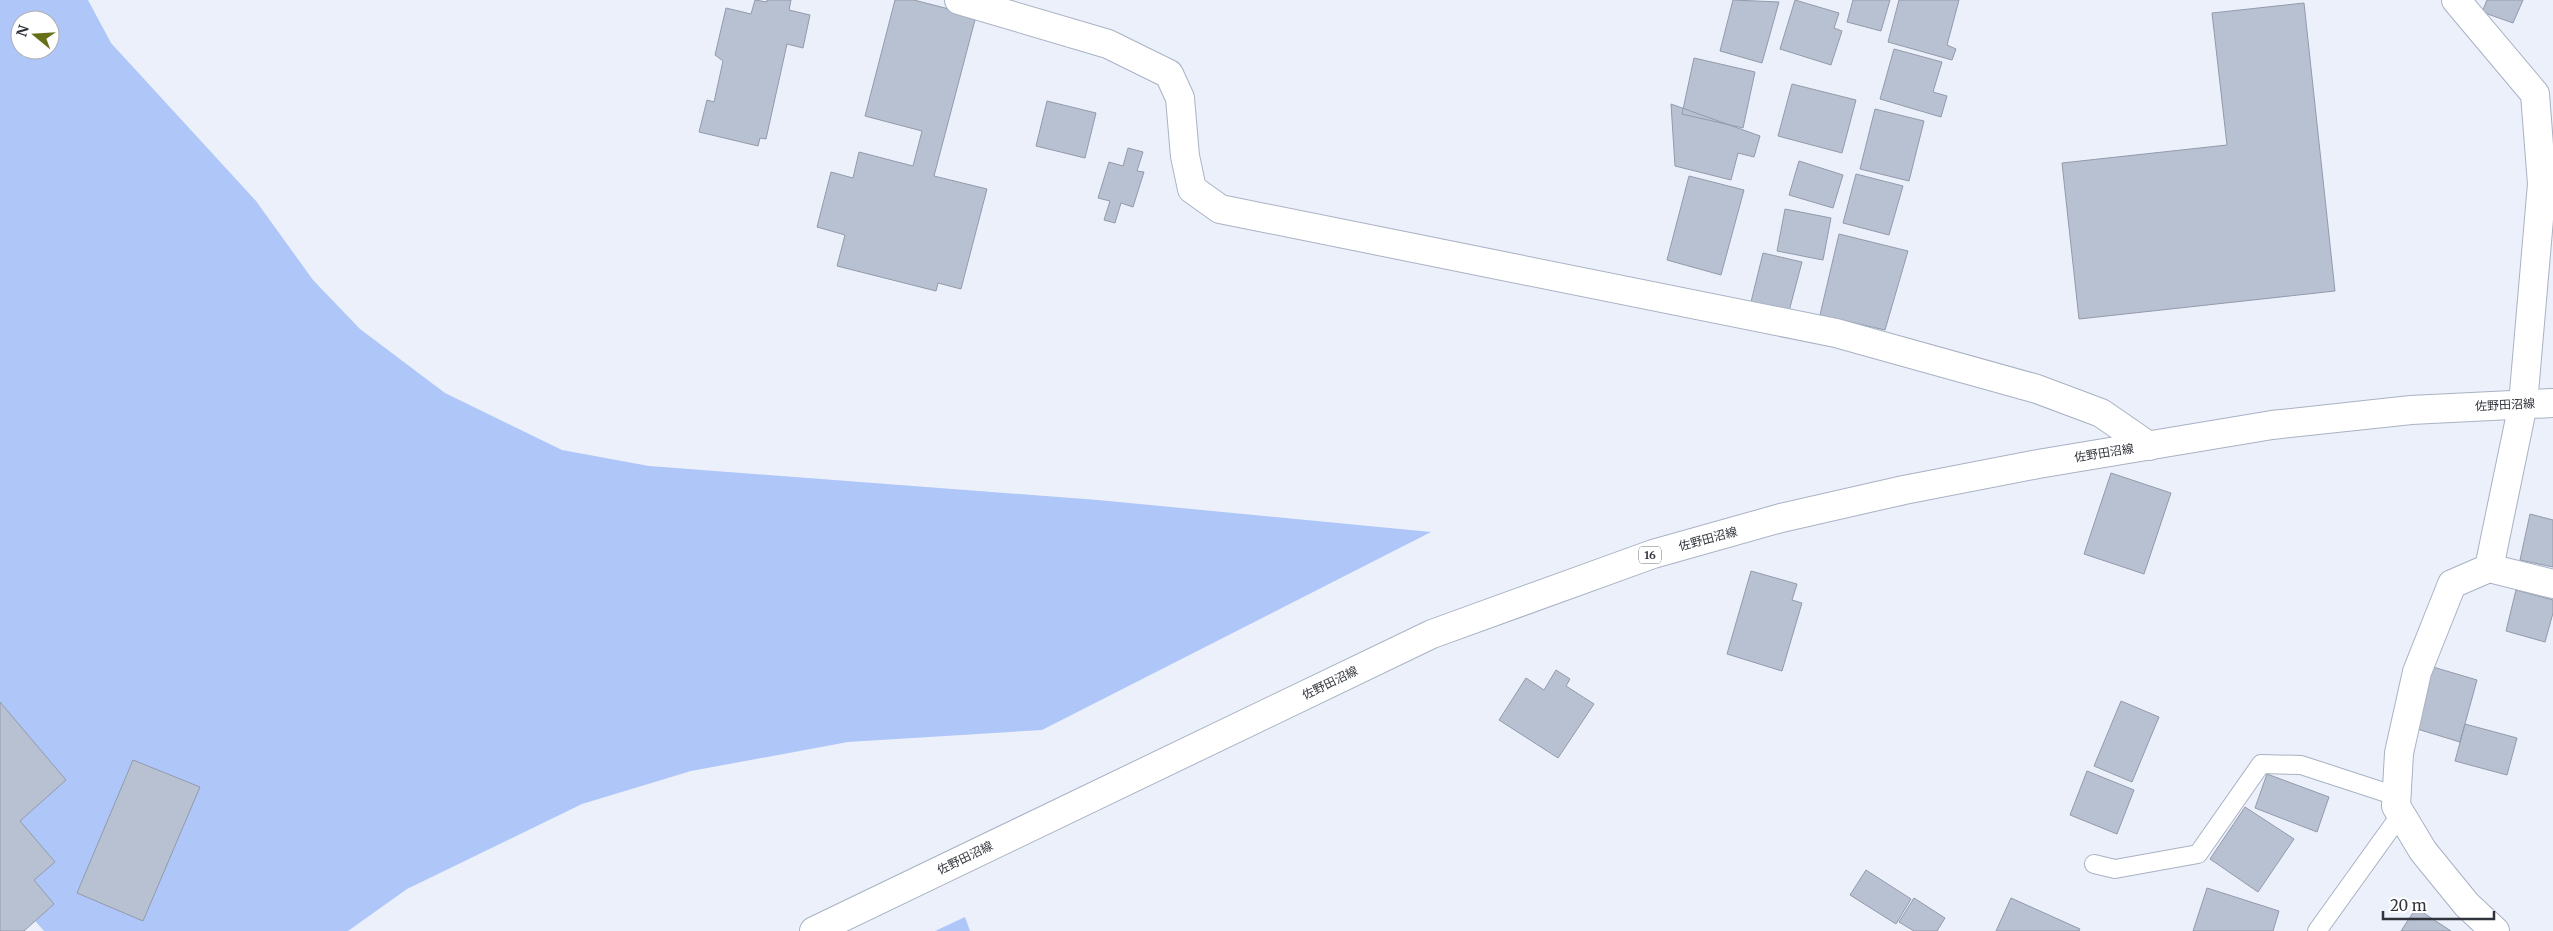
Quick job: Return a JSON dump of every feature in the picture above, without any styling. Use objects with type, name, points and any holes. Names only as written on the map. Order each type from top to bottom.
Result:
[{"type":"street","points":[[958,0],[1108,44],[1169,74],[1180,98],[1185,156],[1192,189],[1220,209],[1836,333],[2037,389],[2101,412],[2149,446]]},
{"type":"street","points":[[2456,0],[2535,94],[2542,184],[2523,404],[2489,568]]},
{"type":"street","name":"佐野田沼線","points":[[814,931],[1432,634],[1653,554],[1781,518],[1904,490],[2272,425],[2411,410],[2553,402]]},
{"type":"street","points":[[2495,931],[2467,905],[2422,851],[2399,805],[2399,753],[2417,672],[2452,584],[2489,568],[2553,584]]},
{"type":"lane","points":[[2094,864],[2115,869],[2198,854],[2261,764],[2301,765],[2399,805],[2317,931]]},
{"type":"shaded area","points":[[0,0],[88,0],[111,43],[256,201],[313,280],[360,329],[445,393],[562,450],[649,466],[1098,500],[1431,532],[1042,730],[848,742],[691,771],[582,804],[407,889],[348,931],[44,931],[0,881]]},
{"type":"shaded area","points":[[965,917],[970,931],[935,931]]},
{"type":"building","points":[[755,0],[767,2],[767,0],[791,0],[789,10],[810,15],[803,48],[787,44],[766,139],[760,138],[758,146],[699,132],[707,100],[714,102],[723,61],[715,55],[726,8],[751,14]]},
{"type":"building","points":[[895,0],[914,0],[976,16],[934,176],[987,189],[961,289],[938,283],[936,291],[837,266],[845,235],[817,227],[831,172],[853,178],[859,152],[913,166],[922,131],[865,116]]},
{"type":"building","points":[[1733,0],[1779,2],[1762,63],[1720,51]]},
{"type":"building","points":[[1795,0],[1839,13],[1834,28],[1842,31],[1831,65],[1780,49]]},
{"type":"building","points":[[1853,0],[1890,0],[1881,31],[1847,22]]},
{"type":"building","points":[[1899,0],[1959,0],[1947,45],[1956,49],[1952,60],[1888,42]]},
{"type":"building","points":[[2487,0],[2523,0],[2513,23],[2482,12]]},
{"type":"building","points":[[2304,3],[2335,291],[2079,319],[2062,163],[2227,145],[2212,13]]},
{"type":"building","points":[[1894,49],[1942,62],[1933,92],[1947,96],[1941,117],[1880,99]]},
{"type":"building","points":[[1694,58],[1755,72],[1743,128],[1682,114]]},
{"type":"building","points":[[1792,84],[1856,100],[1842,153],[1778,136]]},
{"type":"building","points":[[1047,101],[1096,113],[1085,158],[1036,146]]},
{"type":"building","points":[[1671,104],[1760,136],[1754,157],[1738,153],[1731,180],[1675,166]]},
{"type":"building","points":[[1875,109],[1924,121],[1909,181],[1860,169]]},
{"type":"building","points":[[1128,148],[1143,152],[1137,171],[1144,172],[1133,207],[1121,203],[1115,223],[1104,220],[1110,201],[1098,198],[1109,162],[1123,166]]},
{"type":"building","points":[[1799,161],[1843,175],[1833,208],[1789,195]]},
{"type":"building","points":[[1856,174],[1903,186],[1889,235],[1843,223]]},
{"type":"building","points":[[1689,176],[1744,190],[1721,275],[1667,260]]},
{"type":"building","points":[[1785,209],[1831,218],[1823,260],[1777,251]]},
{"type":"building","points":[[1839,234],[1908,251],[1885,330],[1820,315]]},
{"type":"building","points":[[1763,253],[1802,262],[1788,315],[1750,306]]},
{"type":"building","points":[[2111,473],[2171,493],[2144,574],[2084,554]]},
{"type":"building","points":[[2530,514],[2553,520],[2553,567],[2520,560]]},
{"type":"building","points":[[1751,571],[1797,584],[1792,600],[1802,603],[1782,671],[1727,654]]},
{"type":"building","points":[[2516,590],[2553,600],[2553,613],[2545,642],[2506,631]]},
{"type":"building","points":[[2433,667],[2477,680],[2460,742],[2414,728]]},
{"type":"building","points":[[1556,670],[1570,679],[1566,686],[1594,704],[1558,758],[1499,720],[1526,678],[1544,690]]},
{"type":"building","points":[[2121,701],[2159,717],[2132,782],[2094,766]]},
{"type":"building","points":[[0,702],[66,780],[20,821],[55,862],[34,880],[54,904],[24,931],[0,931]]},
{"type":"building","points":[[2465,724],[2517,738],[2507,775],[2455,761]]},
{"type":"building","points":[[133,760],[200,787],[143,921],[77,893]]},
{"type":"building","points":[[2087,771],[2134,790],[2117,834],[2070,815]]},
{"type":"building","points":[[2267,774],[2329,797],[2317,832],[2255,808]]},
{"type":"building","points":[[2245,807],[2294,839],[2258,892],[2210,859]]},
{"type":"building","points":[[1866,870],[1911,899],[1896,924],[1850,895]]},
{"type":"building","points":[[2207,888],[2279,911],[2273,931],[2193,931]]},
{"type":"building","points":[[1914,898],[1945,918],[1937,931],[1914,931],[1899,922]]},
{"type":"building","points":[[2011,898],[2080,929],[2079,931],[1996,931]]},
{"type":"building","points":[[2416,908],[2451,931],[2401,931]]}]
